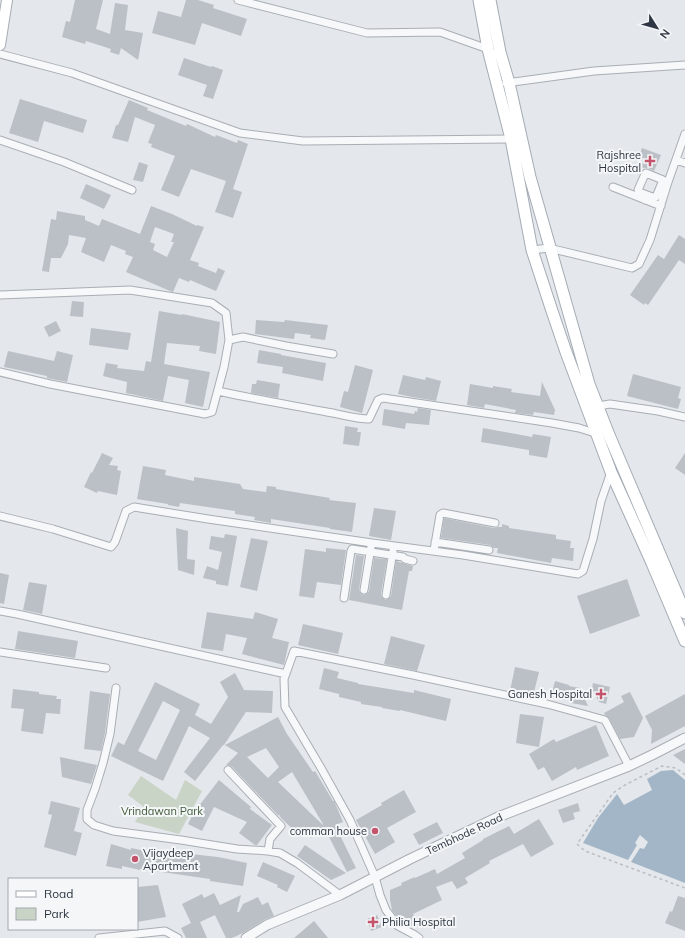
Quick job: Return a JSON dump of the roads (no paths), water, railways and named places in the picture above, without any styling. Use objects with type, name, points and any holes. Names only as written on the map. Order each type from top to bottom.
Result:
[{"type":"main road","points":[[0,45],[7,0]]},
{"type":"main road","points":[[479,0],[493,53],[509,82],[530,177],[589,384],[609,435],[685,613]]},
{"type":"main road","points":[[490,0],[493,53],[497,84],[511,139],[532,250],[566,352],[611,472],[685,641]]},
{"type":"street","points":[[238,0],[367,33],[440,32],[493,53]]},
{"type":"street","points":[[0,54],[72,73],[240,133],[304,141],[511,139]]},
{"type":"street","points":[[497,84],[594,70],[685,65]]},
{"type":"street","points":[[665,181],[646,173],[644,174],[638,190],[646,198],[656,197],[665,181],[676,160],[685,134]]},
{"type":"street","points":[[0,140],[64,162],[132,190]]},
{"type":"street","points":[[676,160],[685,163]]},
{"type":"street","points":[[532,250],[549,248],[632,268],[639,264],[650,240],[661,206],[665,181]]},
{"type":"street","points":[[613,187],[646,198],[661,206]]},
{"type":"street","points":[[0,295],[130,290],[212,303],[226,313],[229,340],[224,367],[212,412],[205,414],[50,384],[0,372]]},
{"type":"street","points":[[229,340],[243,337],[333,354]]},
{"type":"street","points":[[218,391],[258,400],[363,419],[369,419],[378,400],[383,398],[552,423],[578,428],[597,434],[609,435]]},
{"type":"street","points":[[598,406],[610,404],[658,411],[685,417]]},
{"type":"street","points":[[0,516],[53,529],[111,547],[115,542],[126,511],[134,507],[372,543],[463,554],[578,574],[583,571],[593,539],[601,501],[611,472]]},
{"type":"street","points":[[434,550],[440,515],[442,513],[495,523]]},
{"type":"street","points":[[435,542],[490,550]]},
{"type":"street","points":[[364,590],[372,543]]},
{"type":"street","points":[[386,595],[394,545]]},
{"type":"street","points":[[463,554],[465,546]]},
{"type":"street","points":[[344,598],[352,549],[393,555],[413,561]]},
{"type":"street","points":[[0,611],[286,674]]},
{"type":"street","points":[[419,938],[398,926],[386,910],[375,877],[350,820],[285,707],[284,679],[294,651],[547,704],[605,720],[629,766]]},
{"type":"street","points":[[0,652],[106,668]]},
{"type":"street","points":[[116,688],[110,734],[103,763],[87,810],[86,819],[94,826],[112,830],[237,849],[280,853],[297,863],[340,895]]},
{"type":"street","name":"Tembhode Road","points":[[246,938],[267,926],[340,895],[410,859],[498,817],[629,766],[685,738]]},
{"type":"street","points":[[228,770],[281,826],[270,839],[268,851]]},
{"type":"street","points":[[99,938],[166,931],[178,938]]},
{"type":"water","points":[[673,770],[685,780],[685,883],[631,862],[640,848],[644,849],[648,842],[640,835],[635,843],[637,845],[628,860],[583,843],[598,818],[617,794],[624,805],[652,790],[647,779],[661,771]]},
{"type":"place","name":"Rajshree Hospital","points":[[650,161]]},
{"type":"place","name":"Ganesh Hospital","points":[[601,694]]},
{"type":"place","name":"comman house","points":[[375,831]]},
{"type":"place","name":"Vijaydeep Apartment","points":[[135,859]]},
{"type":"place","name":"Philia Hospital","points":[[373,922]]},
{"type":"park label","name":"Vrindawan Park","points":[[162,811]]}]
